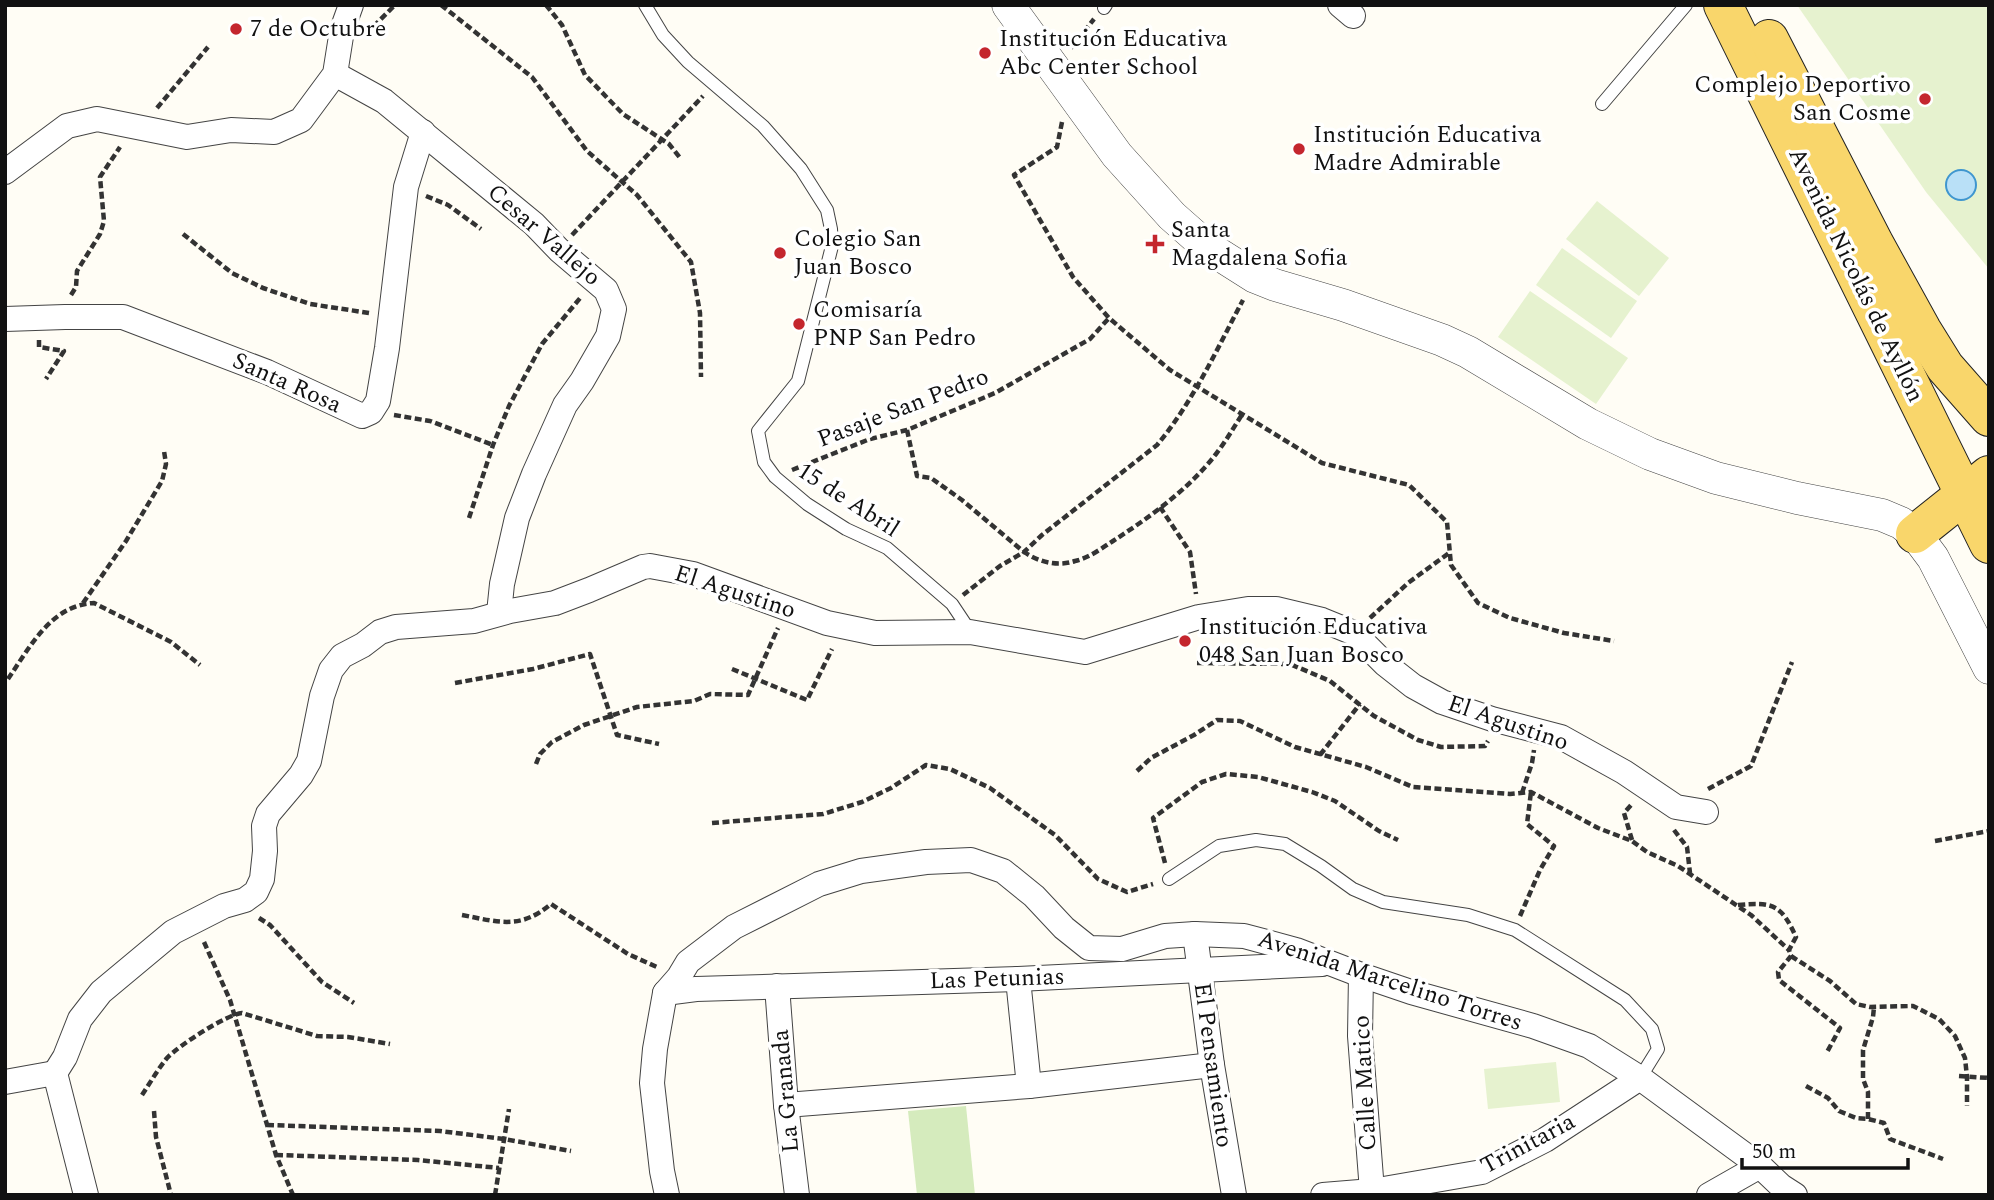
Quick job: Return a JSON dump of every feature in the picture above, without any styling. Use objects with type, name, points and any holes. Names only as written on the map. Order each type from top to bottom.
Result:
[{"type":"main road","name":"Avenida Nicolás de Ayllón","points":[[1723,5],[1977,484],[1989,544]]},
{"type":"main road","name":"Avenida Nicolás de Ayllón","points":[[1751,5],[1922,330],[1945,367],[1989,417]]},
{"type":"main road","points":[[1915,534],[1977,484]]},
{"type":"street","points":[[5,172],[67,126],[97,119],[187,137],[231,130],[274,132],[302,120],[337,65],[342,30],[351,5]]},
{"type":"street","points":[[1008,5],[1117,155],[1172,216],[1206,246],[1255,277],[1416,330],[1468,352],[1588,424],[1650,454],[1716,478],[1882,515],[1901,523],[1915,534],[1933,558],[1989,668]]},
{"type":"street","name":"Cesar Vallejo","points":[[337,65],[534,224],[559,250],[606,290],[614,309],[608,336],[565,405],[517,518],[502,584],[499,614]]},
{"type":"street","name":"Santa Rosa","points":[[5,320],[123,317],[267,372],[362,416],[372,412],[378,401],[391,316],[406,187],[423,132]]},
{"type":"street","name":"El Agustino","points":[[55,1073],[65,1057],[80,1019],[101,992],[173,932],[245,900],[256,892],[262,879],[264,827],[268,814],[301,775],[309,761],[331,670],[342,656],[380,632],[396,627],[474,621],[555,603],[650,565],[693,574],[827,623],[875,633],[970,632],[1084,652],[1199,617],[1248,609],[1276,609],[1354,633],[1385,664],[1442,702],[1492,719],[1561,737],[1653,790],[1676,807],[1706,812]]},
{"type":"street","name":"Avenida Marcelino Torres","points":[[672,985],[688,961],[734,927],[819,884],[861,871],[926,862],[971,860],[1003,872],[1034,896],[1064,928],[1089,947],[1122,949],[1165,936],[1244,936],[1296,950],[1361,975],[1533,1026],[1589,1046],[1640,1078],[1795,1195]]},
{"type":"street","name":"El Pensamiento","points":[[1195,934],[1212,1065],[1234,1195]]},
{"type":"street","name":"Las Petunias","points":[[672,985],[696,989],[1018,979],[1329,964]]},
{"type":"street","name":"Calle Matico","points":[[1361,975],[1360,1035],[1372,1191]]},
{"type":"street","points":[[1018,979],[1029,1086]]},
{"type":"street","points":[[667,1195],[652,1083],[655,1049],[672,985]]},
{"type":"street","name":"La Granada","points":[[777,986],[786,1105],[797,1195]]},
{"type":"street","points":[[786,1105],[1029,1086],[1212,1065]]},
{"type":"street","points":[[5,1082],[55,1073],[86,1195]]},
{"type":"street","name":"Trinitaria","points":[[1323,1195],[1483,1183],[1640,1078]]},
{"type":"street","points":[[1709,1195],[1760,1166]]},
{"type":"lane","name":"15 de Abril","points":[[645,5],[663,35],[688,62],[763,126],[802,169],[827,210],[832,246],[828,267],[798,381],[758,431],[764,462],[775,477],[807,504],[846,529],[887,548],[952,604],[970,632]]},
{"type":"lane","points":[[1602,104],[1686,5]]},
{"type":"lane","points":[[1169,880],[1219,846],[1256,840],[1285,844],[1353,888],[1383,902],[1468,915],[1515,930],[1625,1000],[1652,1029],[1658,1049],[1640,1078]]},
{"type":"path","points":[[337,65],[357,55],[360,40],[396,5]]},
{"type":"path","points":[[441,5],[532,77],[587,151],[637,195],[691,262],[700,313],[701,377]]},
{"type":"path","points":[[546,5],[562,25],[585,75],[623,114],[669,144],[681,159]]},
{"type":"path","points":[[1105,7],[1061,80],[1057,147],[1014,175],[1073,276],[1109,318],[1170,370],[1196,387],[1322,463],[1409,485],[1447,522],[1451,565],[1478,603],[1510,618],[1564,633],[1614,641]]},
{"type":"path","points":[[46,379],[64,351],[39,347],[49,318],[76,287],[77,271],[100,234],[104,221],[100,177],[129,135],[142,127],[208,47]]},
{"type":"path","points":[[559,250],[713,85]]},
{"type":"path","points":[[406,187],[448,205],[481,229]]},
{"type":"path","points":[[183,234],[232,273],[263,288],[310,304],[391,316]]},
{"type":"path","points":[[952,604],[1000,566],[1024,552],[1157,445],[1196,387],[1255,277]]},
{"type":"path","points":[[469,518],[509,406],[542,344],[596,281]]},
{"type":"path","name":"Pasaje San Pedro","points":[[775,477],[870,439],[907,430],[995,393],[1090,339],[1109,318]]},
{"type":"path","points":[[372,412],[430,421],[493,445]]},
{"type":"path","points":[[907,430],[917,476],[931,478],[1037,560],[1062,564],[1077,561],[1100,549],[1160,507],[1215,455],[1242,413]]},
{"type":"path","points":[[83,603],[126,541],[162,481],[166,464],[164,451]]},
{"type":"path","points":[[1160,507],[1190,552],[1199,617]]},
{"type":"path","points":[[1354,633],[1408,583],[1450,552]]},
{"type":"path","points":[[8,678],[44,628],[59,614],[83,603],[94,603],[171,642],[200,665]]},
{"type":"path","points":[[536,764],[540,754],[552,742],[584,725],[637,707],[694,701],[709,694],[748,695],[788,609]]},
{"type":"path","points":[[732,668],[807,700],[832,649]]},
{"type":"path","points":[[455,683],[590,654],[617,735],[659,744]]},
{"type":"path","points":[[1676,807],[1751,765],[1792,662]]},
{"type":"path","points":[[1196,663],[1290,664],[1330,681],[1374,716],[1418,740],[1441,747],[1485,746]]},
{"type":"path","points":[[1320,755],[1360,704]]},
{"type":"path","points":[[1137,771],[1151,758],[1194,736],[1217,720],[1240,721],[1295,747],[1366,767],[1413,787],[1510,794],[1531,792],[1678,866],[1738,905],[1789,950],[1791,956],[1830,981],[1856,1004],[1874,1007],[1913,1006],[1939,1019],[1955,1036],[1965,1058],[1966,1106]]},
{"type":"path","points":[[712,823],[823,814],[862,802],[891,789],[926,765],[950,769],[990,788],[1055,835],[1098,879],[1127,892],[1169,880],[1153,818],[1202,782],[1226,774],[1258,777],[1312,792],[1335,801],[1379,831],[1398,840]]},
{"type":"path","points":[[1632,841],[1624,813],[1653,790]]},
{"type":"path","points":[[1515,930],[1540,870],[1554,846],[1527,824],[1531,792]]},
{"type":"path","points":[[1935,841],[1989,831]]},
{"type":"path","points":[[234,903],[270,925],[322,982],[354,1003]]},
{"type":"path","points":[[1738,905],[1764,903],[1779,909],[1796,937],[1789,950]]},
{"type":"path","points":[[462,915],[496,922],[522,921],[537,915],[551,904],[672,985]]},
{"type":"path","points":[[193,921],[230,1000],[276,1155],[293,1195]]},
{"type":"path","points":[[1791,956],[1778,972],[1779,980],[1840,1028],[1826,1054]]},
{"type":"path","points":[[1868,1119],[1863,1050],[1874,1007]]},
{"type":"path","points":[[142,1095],[166,1059],[234,1013],[242,1013],[317,1036],[348,1037],[390,1044]]},
{"type":"path","points":[[1959,1076],[1989,1078]]},
{"type":"path","points":[[1806,1086],[1828,1098],[1839,1111],[1884,1124],[1890,1139],[1943,1159]]},
{"type":"path","points":[[495,1195],[509,1109]]},
{"type":"path","points":[[154,1111],[156,1136],[171,1195]]},
{"type":"path","points":[[267,1125],[440,1130],[571,1151]]},
{"type":"path","points":[[276,1155],[418,1160],[499,1168]]},
{"type":"green space","name":"Complejo Deportivo San Cosme","points":[[1797,5],[1989,5],[1989,269],[1926,192]]},
{"type":"green space","points":[[1597,201],[1669,258],[1639,296],[1566,239]]},
{"type":"green space","points":[[1562,248],[1637,301],[1611,338],[1536,285]]},
{"type":"green space","points":[[1530,291],[1628,358],[1596,404],[1498,337]]},
{"type":"green space","points":[[1556,1062],[1560,1102],[1488,1109],[1484,1069]]},
{"type":"green space","points":[[966,1106],[975,1195],[917,1195],[908,1111]]},
{"type":"water","points":[[1961,170],[1971,175],[1976,185],[1971,195],[1961,200],[1951,195],[1946,185],[1951,175]]},
{"type":"place","name":"7 de Octubre","points":[[236,29]]},
{"type":"place","name":"Institución Educativa Abc Center School","points":[[985,53]]},
{"type":"place","name":"Complejo Deportivo San Cosme","points":[[1925,99]]},
{"type":"place","name":"Institución Educativa Madre Admirable","points":[[1299,149]]},
{"type":"place","name":"Santa Magdalena Sofia","points":[[1155,244]]},
{"type":"place","name":"Colegio San Juan Bosco","points":[[780,253]]},
{"type":"place","name":"Comisaría PNP San Pedro","points":[[799,324]]},
{"type":"place","name":"Institución Educativa 048 San Juan Bosco","points":[[1185,641]]}]
